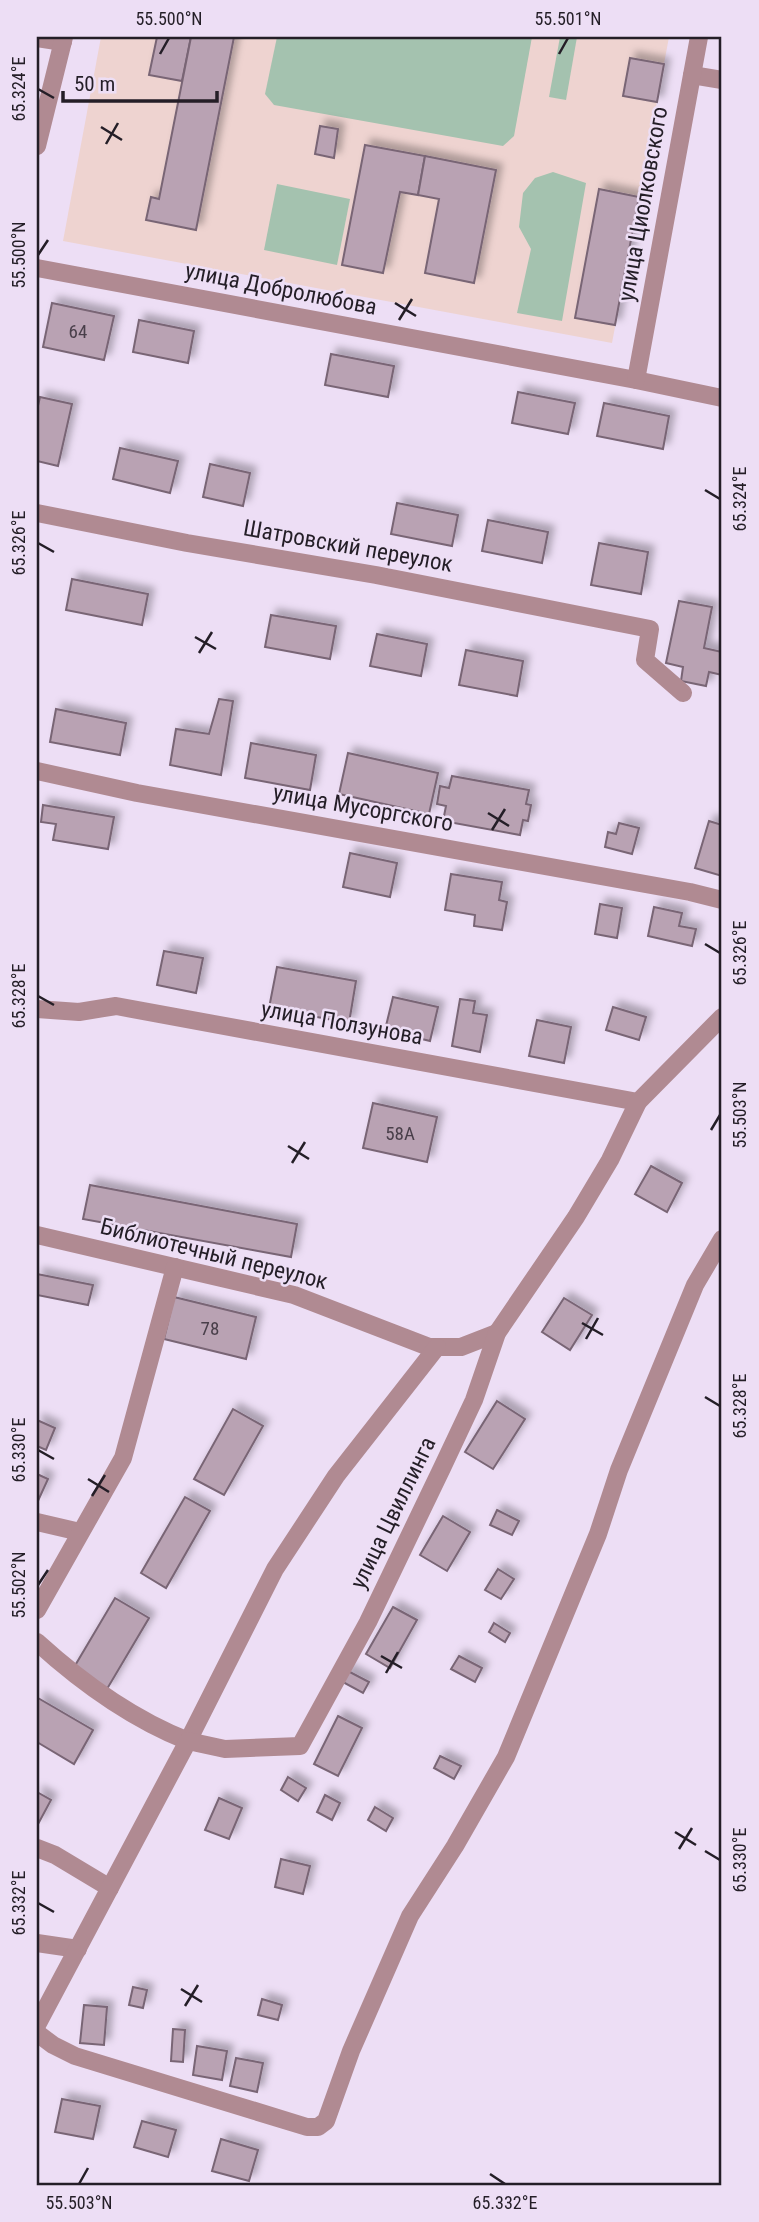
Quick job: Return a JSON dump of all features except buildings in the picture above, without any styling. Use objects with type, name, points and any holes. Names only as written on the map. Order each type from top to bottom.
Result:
[{"type":"street","name":"улица Циолковского","points":[[636,380],[699,37]]},
{"type":"street","points":[[37,38],[64,40],[37,146]]},
{"type":"street","points":[[692,75],[722,80]]},
{"type":"street","name":"улица Добролюбова","points":[[37,268],[722,398]]},
{"type":"street","name":"Шатровский переулок","points":[[37,513],[187,543],[376,575],[650,629],[645,660],[683,693]]},
{"type":"street","name":"улица Мусоргского","points":[[37,771],[137,793],[690,892],[722,900]]},
{"type":"street","name":"улица Ползунова","points":[[37,1009],[79,1012],[116,1006],[638,1102]]},
{"type":"street","name":"улица Цвиллинга","points":[[188,1741],[225,1749],[300,1746],[368,1622],[447,1457],[474,1400],[497,1333],[576,1217],[610,1160],[638,1102],[722,1017]]},
{"type":"street","name":"Библиотечный переулок","points":[[37,1236],[294,1295],[429,1347],[461,1347],[497,1333]]},
{"type":"street","points":[[37,2033],[75,2056],[307,2127],[318,2127],[326,2121],[351,2051],[410,1916],[455,1846],[506,1757],[598,1534],[619,1470],[695,1285],[722,1239]]},
{"type":"street","points":[[37,1610],[123,1458],[175,1267]]},
{"type":"street","points":[[37,2025],[188,1741],[275,1569],[336,1476],[437,1347]]},
{"type":"street","points":[[37,1522],[80,1532]]},
{"type":"street","points":[[37,1642],[70,1672],[154,1728],[188,1741]]},
{"type":"street","points":[[37,1847],[110,1888]]},
{"type":"street","points":[[37,1943],[78,1949]]},
{"type":"shaded area","points":[[101,37],[669,37],[612,343],[63,241]]},
{"type":"green space","points":[[277,37],[532,37],[514,136],[503,146],[274,105],[265,94]]},
{"type":"green space","points":[[560,37],[577,37],[566,100],[549,97]]},
{"type":"green space","points":[[553,172],[586,183],[562,321],[517,313],[531,249],[519,227],[523,193],[535,178]]},
{"type":"green space","points":[[277,184],[350,199],[337,265],[264,250]]}]
